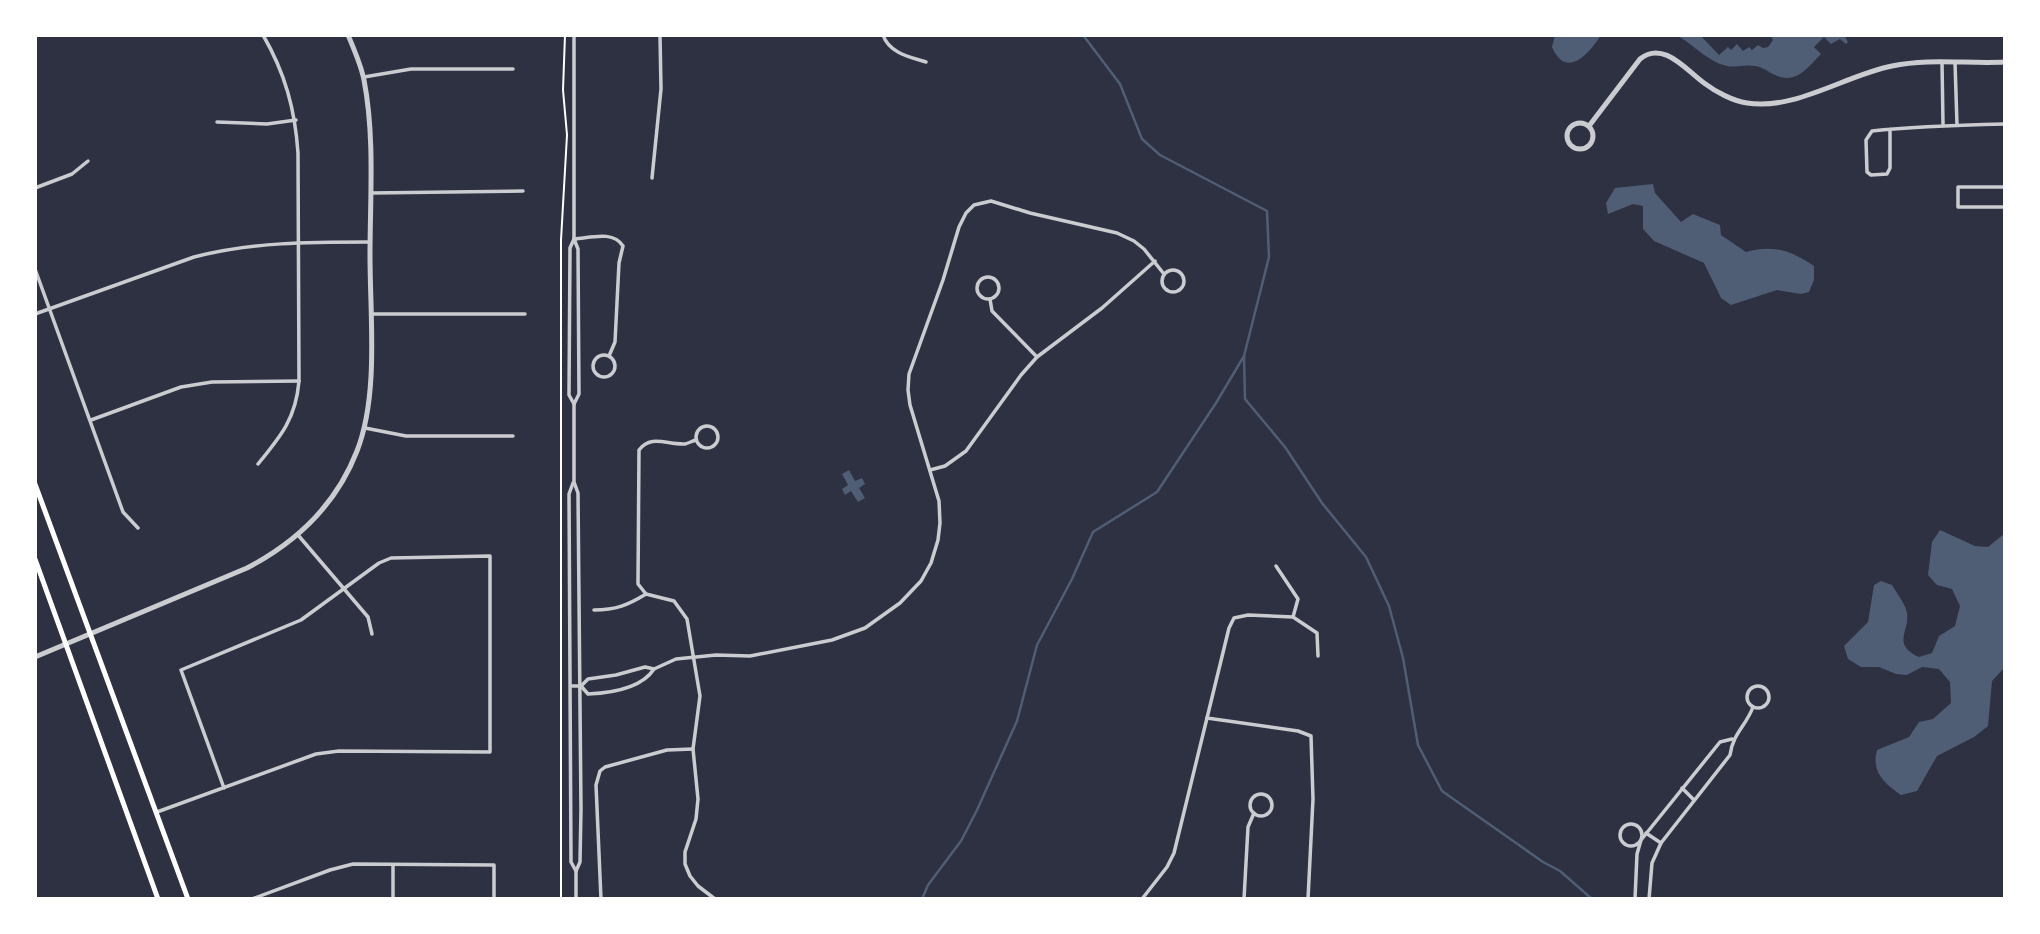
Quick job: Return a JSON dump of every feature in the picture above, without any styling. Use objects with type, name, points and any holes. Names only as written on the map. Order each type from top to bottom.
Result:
[{"type":"main road","points":[[35,484],[188,899]]},
{"type":"main road","points":[[35,559],[158,899]]},
{"type":"street","points":[[258,464],[284,433],[294,409],[299,381],[296,120],[288,88],[262,35]]},
{"type":"street","points":[[35,657],[275,554],[313,522],[340,487],[365,428],[371,378],[369,114],[364,77],[348,35]]},
{"type":"street","points":[[574,35],[574,239],[578,248],[579,312],[579,394],[574,404],[574,482],[578,494],[581,686],[580,862],[576,871],[576,899]]},
{"type":"street","points":[[652,178],[662,89],[660,35]]},
{"type":"street","points":[[883,35],[884,40],[900,54],[926,62]]},
{"type":"street","points":[[1589,126],[1640,59],[1650,53],[1668,55],[1706,85],[1747,103],[1785,102],[1886,67],[1909,63],[2005,62]]},
{"type":"street","points":[[1942,62],[1943,124]]},
{"type":"street","points":[[1955,62],[1957,125]]},
{"type":"street","points":[[364,77],[411,69],[513,69]]},
{"type":"street","points":[[217,122],[267,124],[296,120]]},
{"type":"street","points":[[1581,123],[1589,126],[1594,138],[1590,145],[1583,150],[1571,145],[1567,133],[1572,126],[1581,123]]},
{"type":"street","points":[[1890,129],[1890,168],[1887,174],[1871,175],[1867,172],[1866,140],[1872,131],[1890,129],[1943,124],[2005,124]]},
{"type":"street","points":[[35,188],[72,174],[88,161]]},
{"type":"street","points":[[2005,187],[1958,187],[1958,207],[2005,207]]},
{"type":"street","points":[[371,193],[523,191]]},
{"type":"street","points":[[581,686],[588,694],[621,689],[648,678],[654,669],[677,659],[694,656],[750,656],[855,633],[883,617],[921,581],[934,555],[940,523],[939,501],[910,405],[909,374],[959,227],[965,213],[974,205],[991,201],[1117,233],[1134,240],[1164,274]]},
{"type":"street","points":[[574,239],[610,236],[623,246],[619,263],[615,342],[609,356]]},
{"type":"street","points":[[574,239],[570,248],[569,395],[574,404]]},
{"type":"street","points":[[35,314],[194,257],[241,246],[298,242],[370,242]]},
{"type":"street","points":[[930,470],[945,466],[966,451],[1037,357],[1102,308],[1155,261]]},
{"type":"street","points":[[35,269],[123,512],[138,528]]},
{"type":"street","points":[[1174,269],[1181,272],[1183,286],[1175,292],[1167,290],[1161,281],[1164,274],[1174,269]]},
{"type":"street","points":[[985,277],[992,277],[999,286],[997,294],[989,299],[981,297],[977,291],[977,284],[985,277]]},
{"type":"street","points":[[989,299],[992,311],[1037,357]]},
{"type":"street","points":[[570,311],[579,312]]},
{"type":"street","points":[[370,314],[525,314]]},
{"type":"street","points":[[601,355],[609,356],[615,364],[614,372],[604,377],[597,375],[592,366],[595,359],[601,355]]},
{"type":"street","points":[[90,420],[181,387],[212,382],[299,381]]},
{"type":"street","points":[[703,426],[712,427],[717,432],[717,441],[709,447],[703,447],[696,440],[696,433],[703,426]]},
{"type":"street","points":[[365,428],[406,436],[513,436]]},
{"type":"street","points":[[696,440],[685,444],[651,441],[643,444],[639,450],[638,584],[646,594],[674,601],[687,619],[700,696],[694,749],[697,809],[685,852],[685,863],[698,886],[715,899]]},
{"type":"street","points":[[574,482],[569,494],[571,862],[576,871]]},
{"type":"street","points":[[298,535],[368,617],[373,634]]},
{"type":"street","points":[[155,813],[224,788],[316,754],[339,751],[490,752],[491,556],[391,558],[379,563],[302,620],[181,670],[224,788]]},
{"type":"street","points":[[1276,566],[1298,599],[1293,617]]},
{"type":"street","points":[[594,610],[626,606],[646,594]]},
{"type":"street","points":[[1142,899],[1167,867],[1174,853],[1229,628],[1234,618],[1248,615],[1293,617],[1317,633],[1318,656]]},
{"type":"street","points":[[571,686],[581,686],[588,679],[645,667],[654,669]]},
{"type":"street","points":[[1761,687],[1766,691],[1768,701],[1760,707],[1753,707],[1748,702],[1748,691],[1761,687]]},
{"type":"street","points":[[1649,899],[1651,863],[1661,843],[1730,755],[1732,739],[1749,718],[1753,707]]},
{"type":"street","points":[[1207,718],[1298,731],[1311,736],[1313,799],[1308,899]]},
{"type":"street","points":[[1636,899],[1637,854],[1641,840],[1640,830],[1635,825],[1625,827],[1621,832],[1621,839],[1629,846],[1636,845],[1641,840],[1720,742],[1732,739]]},
{"type":"street","points":[[601,899],[596,785],[600,771],[605,766],[667,750],[694,749]]},
{"type":"street","points":[[1682,788],[1694,800]]},
{"type":"street","points":[[1244,899],[1248,827],[1254,813],[1250,803],[1254,797],[1264,794],[1272,805],[1270,812],[1264,816],[1254,813]]},
{"type":"street","points":[[1646,832],[1661,843]]},
{"type":"street","points":[[252,899],[353,864],[494,865],[494,899]]},
{"type":"street","points":[[393,865],[393,899]]},
{"type":"path","points":[[561,899],[561,240],[566,145],[563,90],[565,35]]},
{"type":"water","points":[[1555,35],[1601,35],[1584,56],[1570,63],[1558,57],[1552,47]]},
{"type":"water","points":[[1676,35],[1700,35],[1719,55],[1728,47],[1731,50],[1737,44],[1743,51],[1749,47],[1752,50],[1758,45],[1768,47],[1773,40],[1770,35],[1844,35],[1848,42],[1846,44],[1840,39],[1831,44],[1824,37],[1814,47],[1821,54],[1807,69],[1796,76],[1783,78],[1758,67],[1720,64]]},
{"type":"water","points":[[1653,184],[1655,193],[1681,222],[1693,214],[1720,225],[1721,235],[1746,252],[1782,250],[1814,266],[1814,280],[1809,292],[1801,294],[1777,290],[1731,305],[1721,298],[1704,263],[1654,241],[1643,229],[1643,206],[1633,204],[1608,214],[1606,203],[1615,188]]},
{"type":"water","points":[[849,470],[855,481],[862,478],[865,484],[859,488],[865,498],[858,502],[851,491],[845,495],[842,489],[848,485],[842,474]]},
{"type":"water","points":[[1940,530],[1975,546],[1988,547],[2005,533],[2005,667],[1992,681],[1988,726],[1974,737],[1937,756],[1917,791],[1901,795],[1889,786],[1877,771],[1877,750],[1909,737],[1919,722],[1933,719],[1951,703],[1950,682],[1939,669],[1922,667],[1907,675],[1879,667],[1861,667],[1848,659],[1844,646],[1868,622],[1874,585],[1881,581],[1892,585],[1906,609],[1904,641],[1910,652],[1919,657],[1932,653],[1939,636],[1955,626],[1960,606],[1952,589],[1937,585],[1928,575],[1932,542]]},
{"type":"waterway","points":[[1083,35],[1120,84],[1142,139],[1160,155],[1267,211],[1269,257],[1244,356],[1245,399],[1285,447],[1322,503],[1366,557],[1389,606],[1403,658],[1418,745],[1442,791],[1560,871],[1592,899]]},
{"type":"waterway","points":[[922,899],[928,885],[961,841],[977,810],[1017,721],[1037,645],[1093,532],[1157,492],[1244,356]]}]
